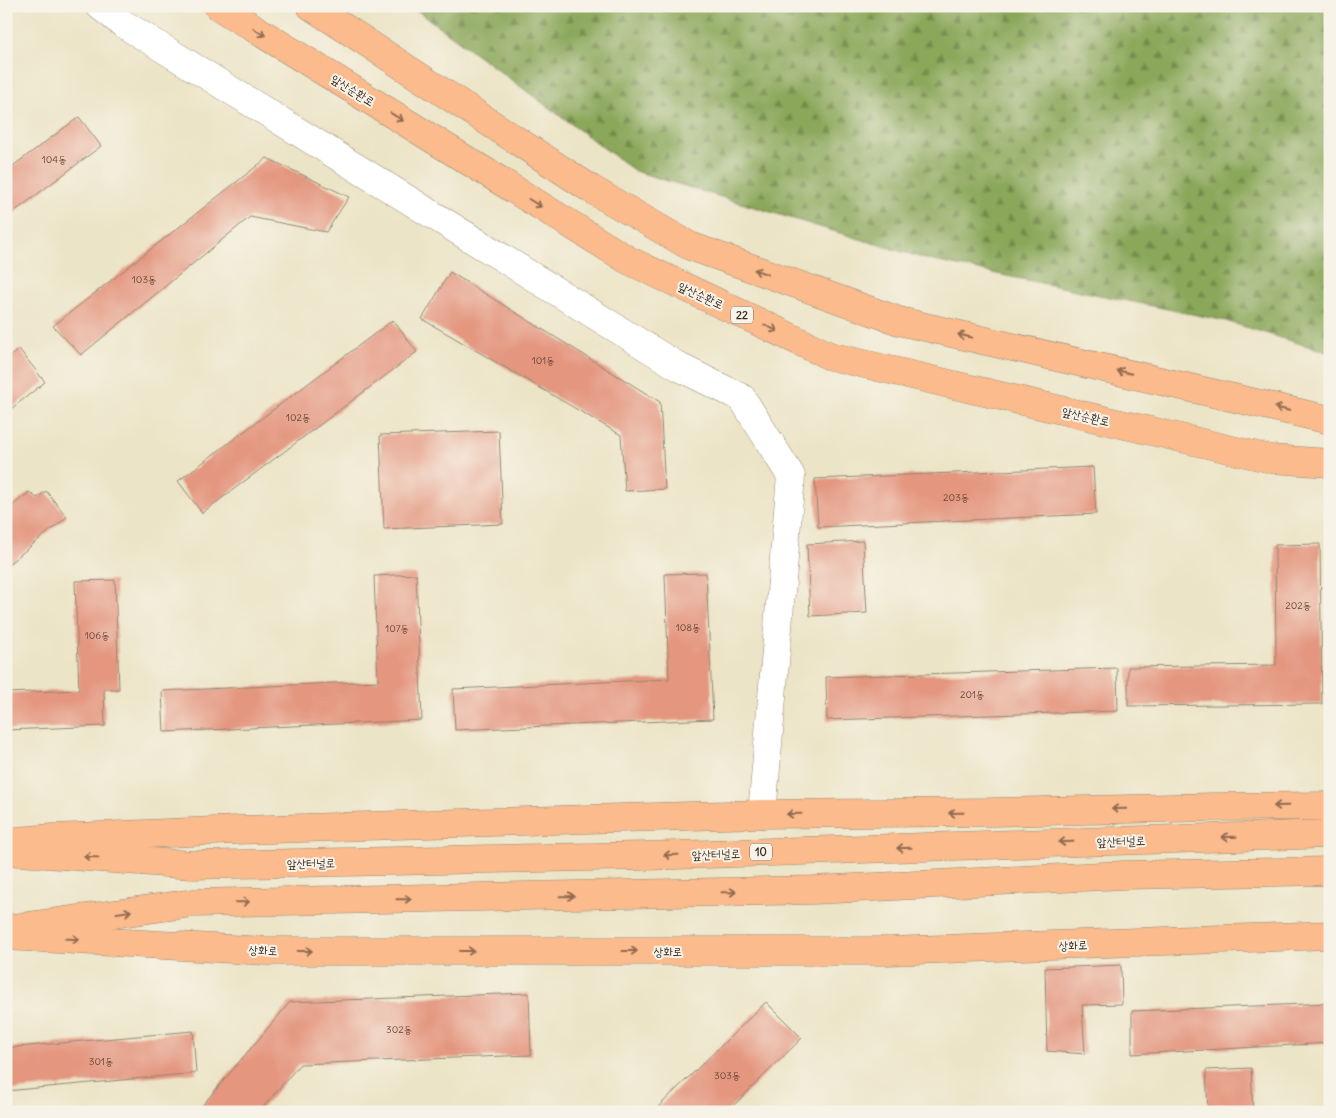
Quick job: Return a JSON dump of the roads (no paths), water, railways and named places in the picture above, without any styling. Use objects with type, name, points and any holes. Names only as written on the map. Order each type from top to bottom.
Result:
[{"type":"main road","name":"앞산순환로","points":[[218,6],[628,260],[830,356],[1270,459],[1330,463]]},
{"type":"main road","points":[[311,6],[591,189],[690,246],[899,321],[1330,420]]},
{"type":"main road","points":[[1270,459],[1330,477]]},
{"type":"main road","points":[[6,842],[53,838],[237,830],[762,814],[1330,806]]},
{"type":"main road","name":"앞산터널로","points":[[6,851],[192,865],[645,856],[1330,834]]},
{"type":"main road","points":[[6,929],[193,903],[813,890],[1124,875],[1330,871]]},
{"type":"main road","name":"상화로","points":[[6,936],[267,950],[888,951],[1330,935]]},
{"type":"lane","points":[[100,6],[131,28],[679,367],[742,398],[791,476],[762,814]]}]
